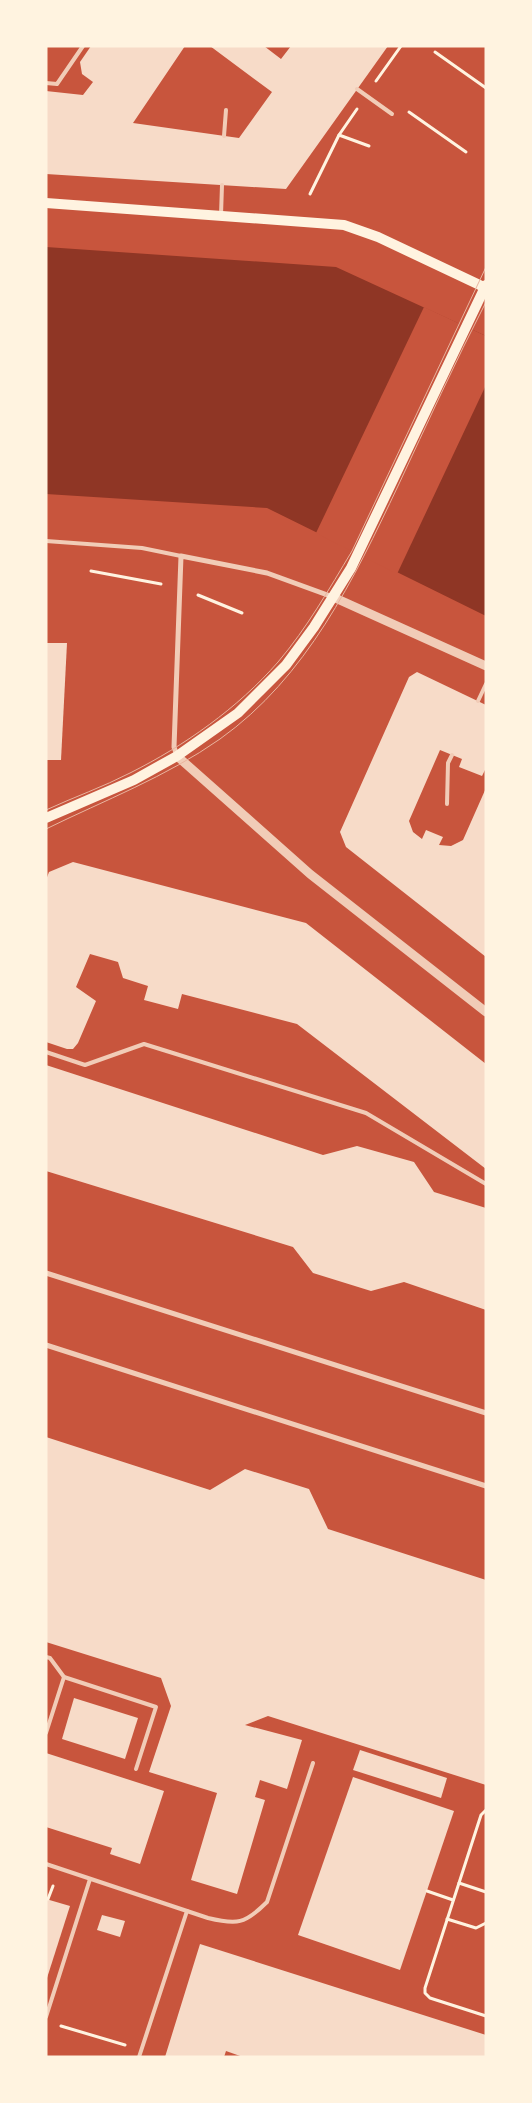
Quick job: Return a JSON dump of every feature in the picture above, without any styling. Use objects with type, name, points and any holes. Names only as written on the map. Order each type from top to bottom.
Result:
[{"type":"main road","points":[[46,203],[344,225],[404,249],[485,287],[358,554],[333,597],[286,665],[262,690],[215,731],[177,756],[134,780],[46,818]]},
{"type":"street","points":[[486,666],[333,597],[267,573],[181,556],[174,747],[177,756],[310,874],[486,1012]]},
{"type":"street","points":[[46,1273],[486,1413]]},
{"type":"street","points":[[46,1345],[486,1486]]},
{"type":"lane","points":[[46,84],[57,84],[83,46]]},
{"type":"lane","points":[[357,89],[392,114]]},
{"type":"lane","points":[[224,136],[226,110]]},
{"type":"lane","points":[[221,215],[222,185]]},
{"type":"lane","points":[[46,541],[142,548],[181,556]]},
{"type":"lane","points":[[478,701],[486,684]]},
{"type":"lane","points":[[447,804],[448,763],[452,755]]},
{"type":"lane","points":[[46,1052],[85,1065],[144,1044],[366,1112],[486,1184]]},
{"type":"lane","points":[[46,1657],[50,1658],[64,1677],[156,1707],[136,1769]]},
{"type":"lane","points":[[46,1733],[64,1677]]},
{"type":"lane","points":[[46,1864],[187,1911],[231,1923],[250,1919],[266,1902],[313,1763]]},
{"type":"lane","points":[[46,2017],[90,1879]]},
{"type":"lane","points":[[139,2057],[187,1911]]},
{"type":"path","points":[[435,52],[486,88]]},
{"type":"path","points":[[406,110],[466,152]]},
{"type":"path","points":[[310,194],[339,135],[369,146]]},
{"type":"path","points":[[91,571],[179,587],[242,612]]},
{"type":"path","points":[[486,1810],[481,1815],[424,1988],[425,1993],[430,1998],[486,2016]]},
{"type":"path","points":[[459,1883],[486,1892]]},
{"type":"path","points":[[427,1891],[454,1900]]},
{"type":"path","points":[[447,1920],[476,1928],[486,1923]]},
{"type":"path","points":[[56,2024],[141,2050]]},
{"type":"shaded area","points":[[46,247],[336,267],[486,336],[486,616],[267,508],[46,494]]},
{"type":"pier","points":[[424,307],[486,336],[486,385],[397,574],[316,533]]},
{"type":"building","points":[[91,46],[185,46],[133,123],[239,138],[272,92],[210,46],[264,46],[281,59],[291,46],[388,46],[286,189],[46,174],[46,91],[83,95],[93,82],[82,74],[80,62]]},
{"type":"building","points":[[46,643],[67,643],[61,760],[46,760]]},
{"type":"building","points":[[417,672],[486,705],[486,768],[482,776],[459,767],[462,759],[440,750],[409,821],[413,832],[422,839],[426,830],[443,837],[439,845],[451,846],[463,840],[486,788],[486,957],[346,847],[340,832],[409,677]]},
{"type":"building","points":[[73,862],[306,923],[486,1064],[486,1169],[297,1024],[182,994],[178,1009],[144,1000],[148,986],[123,978],[118,962],[90,954],[76,987],[96,1001],[78,1043],[73,1049],[67,1049],[46,1042],[46,880],[49,872]]},
{"type":"building","points":[[46,1065],[323,1155],[357,1146],[414,1162],[434,1192],[486,1208],[486,1310],[404,1282],[371,1291],[313,1273],[293,1247],[46,1171]]},
{"type":"building","points":[[46,1437],[210,1490],[245,1469],[309,1489],[328,1529],[486,1580],[486,1785],[268,1716],[245,1725],[302,1740],[287,1789],[260,1780],[255,1797],[265,1800],[237,1894],[191,1880],[217,1793],[149,1772],[171,1706],[161,1678],[46,1642]]},
{"type":"building","points":[[74,1698],[138,1718],[125,1759],[62,1739]]},
{"type":"building","points":[[360,1750],[447,1778],[441,1798],[353,1770]]},
{"type":"building","points":[[46,1753],[164,1791],[140,1864],[110,1854],[112,1848],[46,1827]]},
{"type":"building","points":[[353,1777],[454,1811],[400,1970],[298,1935]]},
{"type":"building","points":[[46,1899],[70,1906],[47,1978],[46,1978]]},
{"type":"building","points":[[102,1915],[125,1921],[120,1937],[97,1930]]},
{"type":"building","points":[[200,1944],[486,2035],[486,2057],[243,2057],[226,2051],[224,2057],[165,2057]]},
{"type":"tram line","points":[[46,810],[130,773],[190,738],[246,695],[289,649],[352,551],[486,267]]},
{"type":"tram line","points":[[46,829],[157,777],[199,753],[251,714],[278,686],[303,656],[325,624],[364,556],[486,302]]}]
